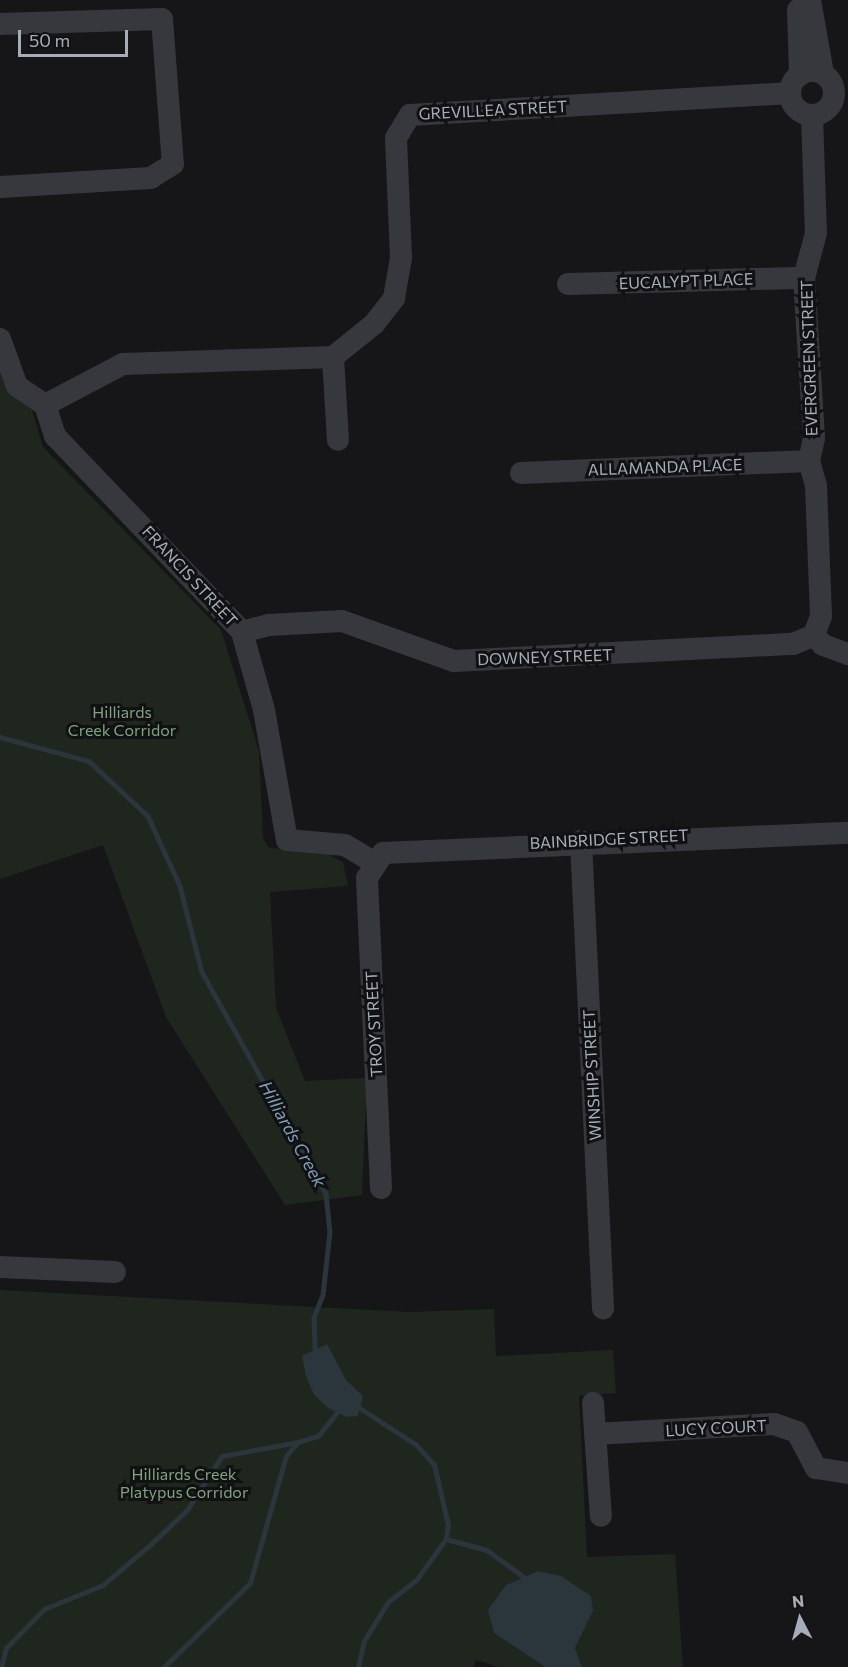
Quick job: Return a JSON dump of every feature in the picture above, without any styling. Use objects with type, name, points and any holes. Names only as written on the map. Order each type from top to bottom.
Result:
[{"type":"street","points":[[798,0],[796,109],[812,115],[832,105],[835,84],[810,0]]},
{"type":"street","points":[[0,24],[162,19],[173,165],[151,178],[0,188]]},
{"type":"street","points":[[795,84],[835,84]]},
{"type":"street","name":"GREVILLEA STREET","points":[[333,357],[374,324],[394,298],[402,258],[396,138],[410,115],[795,84]]},
{"type":"street","name":"EVERGREEN STREET","points":[[812,115],[816,233],[804,278],[814,438],[809,461],[816,486],[822,616],[814,635]]},
{"type":"street","name":"EUCALYPT PLACE","points":[[568,284],[804,278]]},
{"type":"street","points":[[0,339],[17,387],[45,405],[123,364],[333,357],[338,440]]},
{"type":"street","name":"FRANCIS STREET","points":[[45,405],[55,436],[242,632],[264,710],[287,840],[345,845],[373,862]]},
{"type":"street","name":"ALLAMANDA PLACE","points":[[521,472],[809,461]]},
{"type":"street","name":"DOWNEY STREET","points":[[242,632],[269,625],[342,621],[366,625],[433,657],[454,661],[793,644],[814,635]]},
{"type":"street","points":[[814,635],[823,645],[848,654]]},
{"type":"street","name":"BAINBRIDGE STREET","points":[[373,862],[395,849],[848,832]]},
{"type":"street","name":"WINSHIP STREET","points":[[581,841],[603,1308]]},
{"type":"street","name":"TROY STREET","points":[[373,862],[368,892],[381,1188]]},
{"type":"street","points":[[0,1267],[115,1272]]},
{"type":"street","points":[[593,1403],[601,1516]]},
{"type":"street","name":"LUCY COURT","points":[[595,1434],[774,1424],[797,1432],[816,1468],[848,1473]]},
{"type":"green space","name":"Hilliards Creek Corridor","points":[[0,363],[31,407],[43,447],[221,630],[259,751],[263,838],[269,848],[323,852],[343,862],[348,886],[270,892],[276,1008],[305,1081],[367,1078],[362,1195],[285,1205],[166,1017],[103,845],[0,879]]},
{"type":"green space","name":"Hilliards Creek Platypus Corridor","points":[[0,1290],[409,1312],[494,1309],[496,1356],[613,1350],[616,1393],[579,1396],[587,1557],[675,1554],[683,1667],[582,1667],[575,1648],[593,1611],[538,1571],[506,1585],[494,1633],[545,1667],[499,1667],[476,1660],[474,1667],[0,1667]]},
{"type":"shaded area","points":[[327,1344],[346,1380],[363,1396],[358,1416],[347,1417],[328,1408],[314,1395],[306,1376],[302,1356]]},
{"type":"shaded area","points":[[538,1571],[561,1576],[591,1596],[593,1611],[575,1648],[582,1667],[545,1667],[494,1633],[488,1610],[506,1585]]},
{"type":"waterway","name":"Hilliards Creek","points":[[0,737],[89,761],[148,816],[180,886],[202,972],[326,1194],[330,1232],[323,1295],[314,1317],[315,1351]]},
{"type":"waterway","name":"Hilliards Creek","points":[[358,1667],[364,1641],[388,1602],[417,1579],[446,1539],[448,1525],[434,1465],[416,1445],[359,1408]]},
{"type":"waterway","points":[[164,1667],[250,1583],[286,1456],[298,1442],[318,1436],[340,1409]]},
{"type":"waterway","points":[[1,1667],[6,1648],[44,1609],[103,1585],[187,1510],[222,1456],[298,1442]]},
{"type":"waterway","points":[[446,1539],[487,1550],[524,1577]]}]
